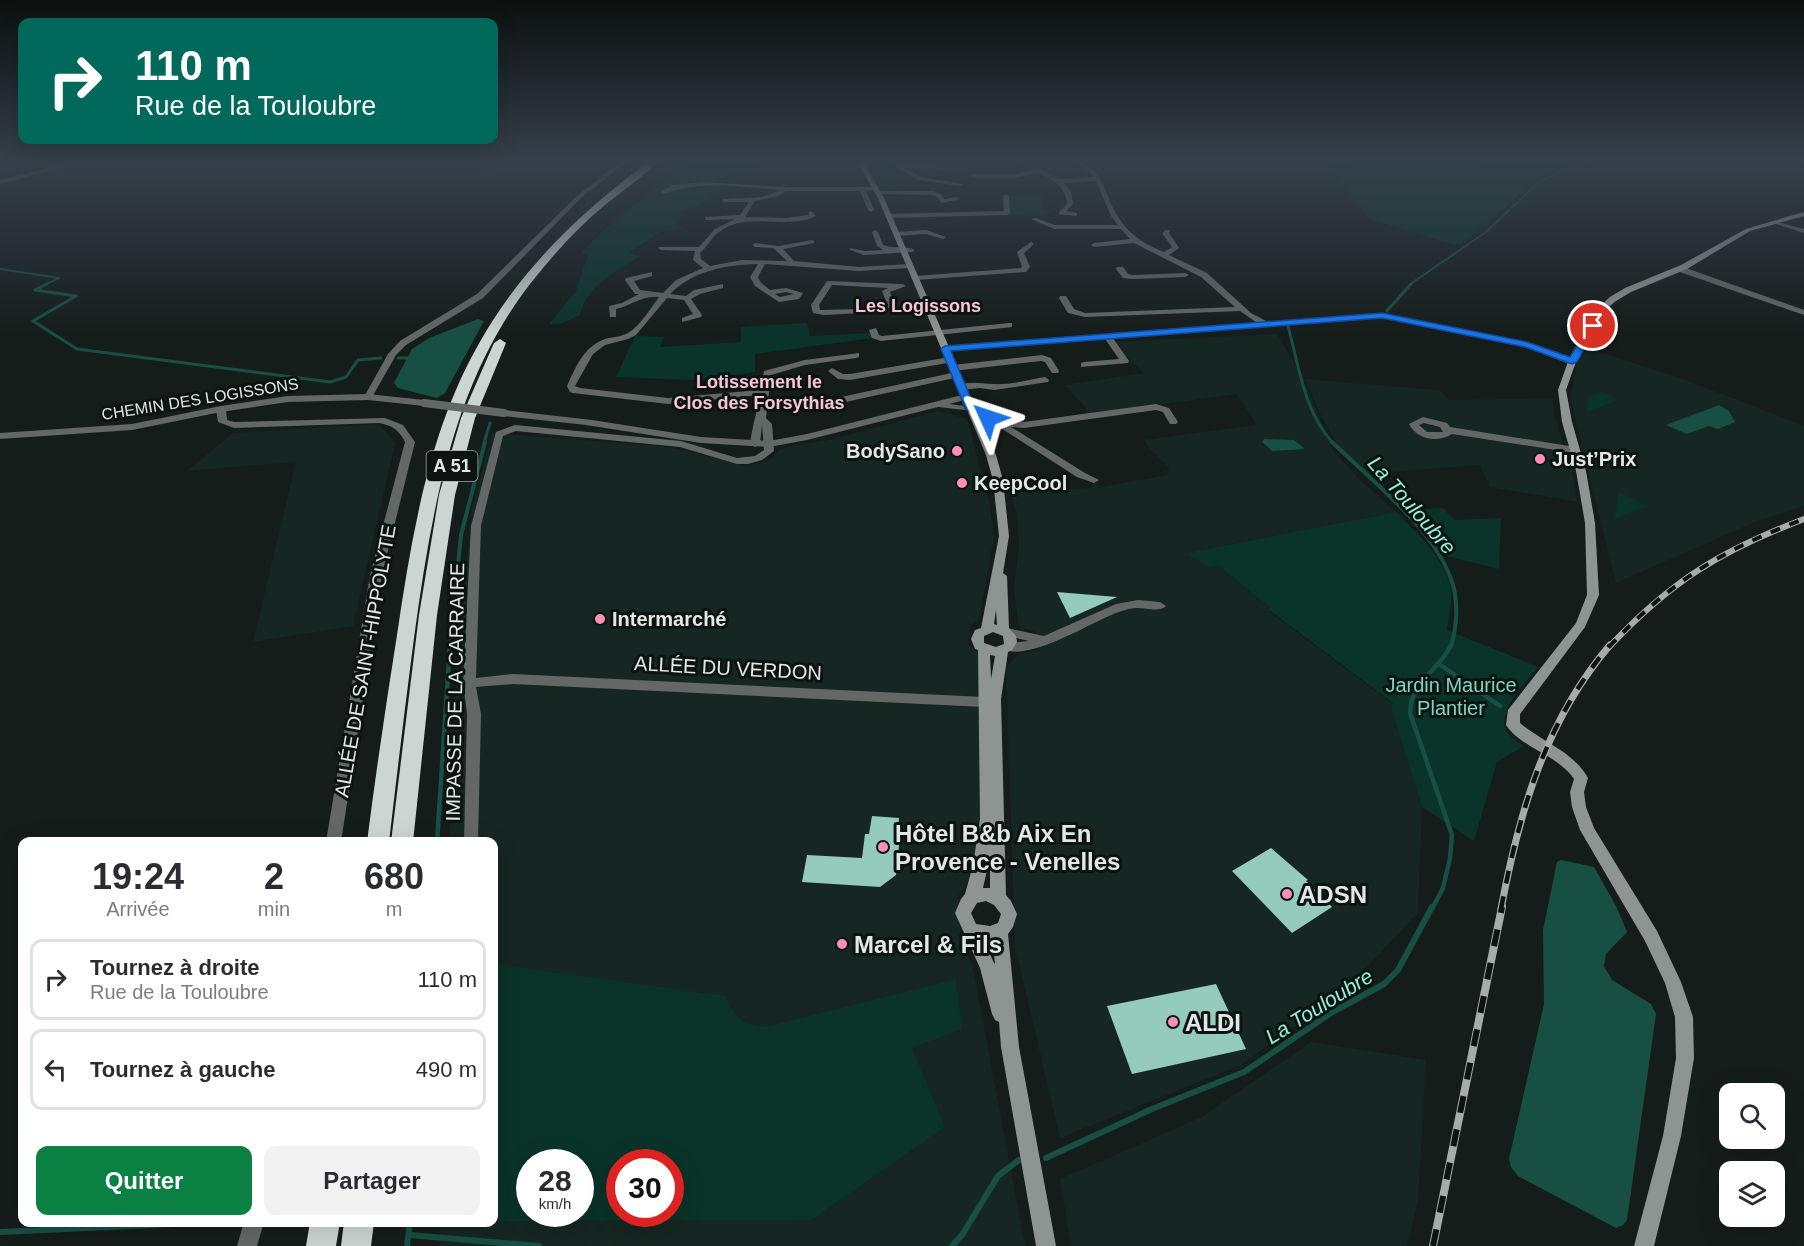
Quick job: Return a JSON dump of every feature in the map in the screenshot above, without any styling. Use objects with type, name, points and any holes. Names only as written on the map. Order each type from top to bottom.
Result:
[{"type":"highway","name":"A 51","points":[[379,837],[415,570],[426,510],[447,428],[471,370],[514,297],[559,243],[584,220]]},
{"type":"highway","name":"A 51","points":[[403,837],[430,590],[439,528],[454,456],[471,406],[507,328],[554,260],[595,220]]},
{"type":"highway","points":[[321,1246],[324,1227]]},
{"type":"highway","points":[[356,1246],[358,1227]]},
{"type":"main road","points":[[891,220],[991,455],[998,480],[1004,536],[987,628]]},
{"type":"main road","points":[[1644,1246],[1672,1136],[1685,1058],[1684,1017],[1673,982],[1651,936],[1587,830],[1579,807],[1578,792],[1581,778],[1575,768],[1560,756],[1525,737],[1513,725],[1513,713],[1581,624],[1593,595],[1590,523],[1562,390],[1574,357],[1602,309],[1613,299],[1680,269],[1735,235],[1782,220]]},
{"type":"main road","points":[[998,897],[994,699],[1005,649],[1011,639],[1005,631],[1000,557]]},
{"type":"main road","points":[[972,898],[981,865],[987,819],[984,649],[977,639],[979,633],[987,628],[1005,631]]},
{"type":"main road","points":[[984,649],[1005,649]]},
{"type":"main road","points":[[973,930],[986,934],[1000,931],[1005,927],[1010,914],[1004,902],[998,897],[984,894],[967,902],[963,913],[964,920],[973,930],[988,968],[1011,1047]]},
{"type":"main road","points":[[1000,931],[1011,1047],[1046,1246]]},
{"type":"street","points":[[368,397],[392,354],[403,343],[480,296],[555,220]]},
{"type":"street","points":[[709,268],[697,260],[696,256],[700,249],[717,230],[738,220]]},
{"type":"street","points":[[1037,220],[1054,227],[1124,227]]},
{"type":"street","points":[[1118,220],[1135,241],[1200,273],[1245,313],[1263,323],[1382,316],[1527,345],[1574,357]]},
{"type":"street","points":[[1775,222],[1804,231]]},
{"type":"street","points":[[1163,256],[1176,248],[1165,233],[1168,231]]},
{"type":"street","points":[[874,232],[880,246],[903,251]]},
{"type":"street","points":[[896,234],[926,232],[943,237]]},
{"type":"street","points":[[1094,245],[1135,241]]},
{"type":"street","points":[[778,248],[812,242]]},
{"type":"street","points":[[879,312],[878,308],[891,306],[886,291],[902,286],[916,282],[1023,270],[1026,267],[1020,252],[1030,244]]},
{"type":"street","points":[[755,245],[772,245],[778,248],[791,264]]},
{"type":"street","points":[[661,248],[700,249]]},
{"type":"street","points":[[852,249],[864,253],[903,251]]},
{"type":"street","points":[[764,392],[668,401],[573,390],[571,386],[589,350],[632,334],[679,282],[709,268],[742,263],[861,269],[909,266]]},
{"type":"street","points":[[766,263],[758,285],[770,292]]},
{"type":"street","points":[[1120,269],[1126,276],[1133,277],[1200,273]]},
{"type":"street","points":[[1680,269],[1804,313]]},
{"type":"street","points":[[649,274],[629,279],[638,292],[664,297],[687,298],[697,292],[720,286]]},
{"type":"street","points":[[860,311],[824,313],[816,310],[815,305],[830,284],[902,286]]},
{"type":"street","points":[[613,315],[612,308],[631,302],[645,294]]},
{"type":"street","points":[[685,320],[698,315],[687,298]]},
{"type":"street","points":[[1063,298],[1069,310],[1078,315]]},
{"type":"street","points":[[1068,319],[1078,315],[1228,309],[1245,313]]},
{"type":"street","points":[[945,349],[1107,336],[1245,313]]},
{"type":"street","points":[[873,330],[875,336],[881,339],[1010,325]]},
{"type":"street","points":[[1084,365],[1125,361],[1107,336]]},
{"type":"street","points":[[755,441],[757,425],[761,419],[765,375],[771,371],[856,355]]},
{"type":"street","points":[[832,371],[840,377],[850,377],[1042,358],[1048,360],[1055,370]]},
{"type":"street","points":[[813,399],[816,403],[824,404],[953,368]]},
{"type":"street","points":[[962,387],[980,385],[994,387],[1045,380]]},
{"type":"street","name":"CHEMIN DES LOGISSONS","points":[[0,436],[121,428],[288,399],[368,397],[584,422]]},
{"type":"street","points":[[584,422],[701,440],[769,441],[807,437],[966,397]]},
{"type":"street","points":[[923,407],[947,406],[971,410],[999,423],[1081,475],[1094,480]]},
{"type":"street","points":[[999,423],[1024,425],[1156,407],[1166,410],[1173,422]]},
{"type":"street","name":"ALLÉE DE SAINT-HIPPOLYTE","points":[[221,409],[223,422],[234,425],[391,421],[403,430],[410,442],[376,575],[334,837]]},
{"type":"street","points":[[761,419],[767,424],[769,441]]},
{"type":"street","points":[[584,422],[755,441]]},
{"type":"street","name":"IMPASSE DE LA CARRAIRE","points":[[471,837],[474,714],[469,683],[476,526],[499,434],[515,428],[681,444],[733,461],[748,461],[764,456],[769,451],[769,441]]},
{"type":"street","points":[[1448,430],[1575,450]]},
{"type":"street","points":[[1005,649],[1047,640],[1120,607],[1138,604],[1160,606]]},
{"type":"street","points":[[1005,631],[1047,640]]},
{"type":"street","name":"ALLÉE DU VERDON","points":[[469,683],[513,679],[984,702]]},
{"type":"street","points":[[247,1246],[253,1227]]},
{"type":"shaded area","points":[[478,319],[484,321],[445,393],[437,398],[398,388],[394,383],[412,349],[429,338]]},
{"type":"shaded area","points":[[1277,334],[1304,379],[1332,449],[1360,480],[1396,512],[1187,553],[1218,565],[1271,609],[1269,611],[1393,704],[1391,708],[1422,807],[1418,913],[1342,993],[1241,1065],[1060,1138],[1015,946],[1006,667],[1020,653],[1040,651],[1034,631],[1019,628],[1014,588],[1019,545],[1017,515],[1011,492],[1091,488],[1094,482],[1101,487],[1167,475],[1169,468],[1144,440],[1257,425],[1237,394],[1091,414],[1065,385],[1144,373],[1111,342]]},
{"type":"shaded area","points":[[1587,348],[1686,380],[1804,426],[1804,506],[1757,521],[1616,583],[1570,398],[1577,364]]},
{"type":"shaded area","points":[[1305,379],[1440,390],[1449,400],[1553,398],[1553,410],[1574,480],[1577,502],[1490,487],[1480,465],[1364,474],[1339,447],[1319,412]]},
{"type":"shaded area","points":[[1719,405],[1729,411],[1735,422],[1718,429],[1709,426],[1687,434],[1666,425]]},
{"type":"shaded area","points":[[938,411],[967,419],[989,502],[994,537],[979,620],[970,626],[968,644],[978,652],[981,820],[976,868],[958,897],[961,943],[972,963],[1025,1246],[440,1246],[440,1227],[498,1227],[498,837],[449,837],[457,672],[472,508],[492,433],[668,447],[748,466],[769,460],[781,449],[829,440]]},
{"type":"shaded area","points":[[379,424],[395,443],[353,626],[253,642],[296,462],[187,471],[233,433]]},
{"type":"shaded area","points":[[1264,439],[1294,440],[1305,449],[1272,451],[1262,442]]},
{"type":"shaded area","points":[[1561,860],[1594,867],[1616,906],[1627,932],[1606,954],[1604,966],[1612,980],[1651,1004],[1656,1014],[1627,1220],[1616,1228],[1518,1176],[1511,1167],[1509,1159],[1544,1004],[1543,930],[1557,862]]},
{"type":"shaded area","points":[[1311,1042],[1426,1060],[1418,1201],[1407,1246],[1071,1246],[1060,1179],[1202,1117]]},
{"type":"green space","points":[[616,220],[678,220],[677,223],[683,230],[661,231],[629,253],[641,256],[613,273],[596,287],[583,304],[580,315],[560,324],[549,324],[576,291],[588,255],[582,253]]},
{"type":"green space","points":[[1373,220],[1490,220],[1466,241],[1454,245]]},
{"type":"green space","points":[[807,323],[810,336],[871,333],[873,338],[755,354],[755,372],[696,380],[616,377],[635,336],[664,337],[660,347],[741,342],[741,327]]},
{"type":"green space","points":[[1601,391],[1619,400],[1587,412],[1588,397]]},
{"type":"green space","points":[[1618,491],[1647,506],[1615,519]]},
{"type":"green space","points":[[1443,508],[1454,520],[1501,518],[1499,569],[1442,555],[1406,510]]},
{"type":"green space","name":"Jardin Maurice Plantier","points":[[1396,512],[1431,549],[1445,570],[1451,593],[1447,630],[1538,667],[1514,696],[1506,713],[1504,722],[1506,730],[1511,737],[1524,746],[1497,762],[1474,841],[1422,807],[1391,708],[1393,703],[1269,610],[1270,608],[1218,565],[1210,568],[1186,553]]},
{"type":"green space","points":[[498,965],[725,996],[740,1019],[765,1027],[956,979],[962,1029],[912,1048],[945,1127],[811,1220],[684,1220],[684,1149],[606,1149],[606,1221],[594,1221],[594,1149],[516,1149],[516,1221],[498,1221]]},
{"type":"building","points":[[1057,592],[1117,597],[1070,618]]},
{"type":"building","name":"Hôtel B&b Aix En Provence - Venelles","points":[[872,816],[899,818],[897,836],[900,836],[896,875],[880,887],[802,882],[807,855],[862,858],[865,834],[869,834]]},
{"type":"building","name":"ADSN","points":[[1271,848],[1308,880],[1306,881],[1332,907],[1292,933],[1232,871]]},
{"type":"building","name":"ALDI","points":[[1216,984],[1246,1049],[1132,1074],[1107,1006]]},
{"type":"waterway","name":"La Touloubre","points":[[1409,285],[1486,232],[1499,220]]},
{"type":"waterway","points":[[0,269],[59,278],[44,285]]},
{"type":"waterway","points":[[47,284],[35,290],[76,296],[33,321],[77,349],[330,382],[346,377],[358,360],[381,358]]},
{"type":"waterway","name":"La Touloubre","points":[[1387,311],[1411,284]]},
{"type":"waterway","name":"La Touloubre","points":[[1288,326],[1309,403],[1323,431],[1333,443]]},
{"type":"waterway","points":[[398,358],[412,358]]},
{"type":"waterway","points":[[484,443],[490,423]]},
{"type":"waterway","points":[[450,647],[461,535],[485,442]]},
{"type":"waterway","name":"La Touloubre","points":[[1333,443],[1399,505],[1430,541],[1442,560],[1454,587],[1456,604],[1456,622],[1451,647]]},
{"type":"waterway","points":[[437,837],[450,645]]},
{"type":"waterway","name":"La Touloubre","points":[[1432,909],[1443,888],[1450,858],[1452,835],[1410,713],[1415,692],[1446,655],[1451,645]]},
{"type":"waterway","points":[[1439,664],[1500,706]]},
{"type":"waterway","name":"La Touloubre","points":[[1046,1158],[1152,1109],[1244,1072],[1331,1013],[1384,984],[1398,970],[1432,907]]},
{"type":"waterway","name":"La Touloubre","points":[[952,1246],[962,1235],[998,1176],[1019,1160]]},
{"type":"waterway","name":"La Touloubre","points":[[0,1232],[108,1227]]},
{"type":"waterway","name":"La Touloubre","points":[[407,1246],[409,1227]]},
{"type":"waterway","name":"La Touloubre","points":[[409,1235],[539,1246]]},
{"type":"railway","points":[[1609,647],[1654,604],[1698,570],[1747,543],[1804,519]]},
{"type":"railway","points":[[1501,909],[1516,838],[1538,770],[1568,705],[1587,674],[1610,645]]},
{"type":"railway","points":[[1433,1246],[1502,907]]},
{"type":"place","name":"BodySano","points":[[957,451]]},
{"type":"place","name":"Just’Prix","points":[[1540,459]]},
{"type":"place","name":"KeepCool","points":[[962,483]]},
{"type":"place","name":"Intermarché","points":[[600,619]]},
{"type":"place","name":"Hôtel B&b Aix En Provence - Venelles","points":[[883,847]]},
{"type":"place","name":"ADSN","points":[[1287,894]]},
{"type":"place","name":"Marcel & Fils","points":[[842,944]]},
{"type":"place","name":"ALDI","points":[[1173,1022]]},
{"type":"district","name":"Les Logissons","points":[[918,306]]},
{"type":"district","name":"Lotissement le Clos des Forsythias","points":[[759,392]]},
{"type":"route","points":[[988,418],[971,410],[945,349],[1251,324],[1382,316],[1527,345],[1572,362],[1593,326]]}]
